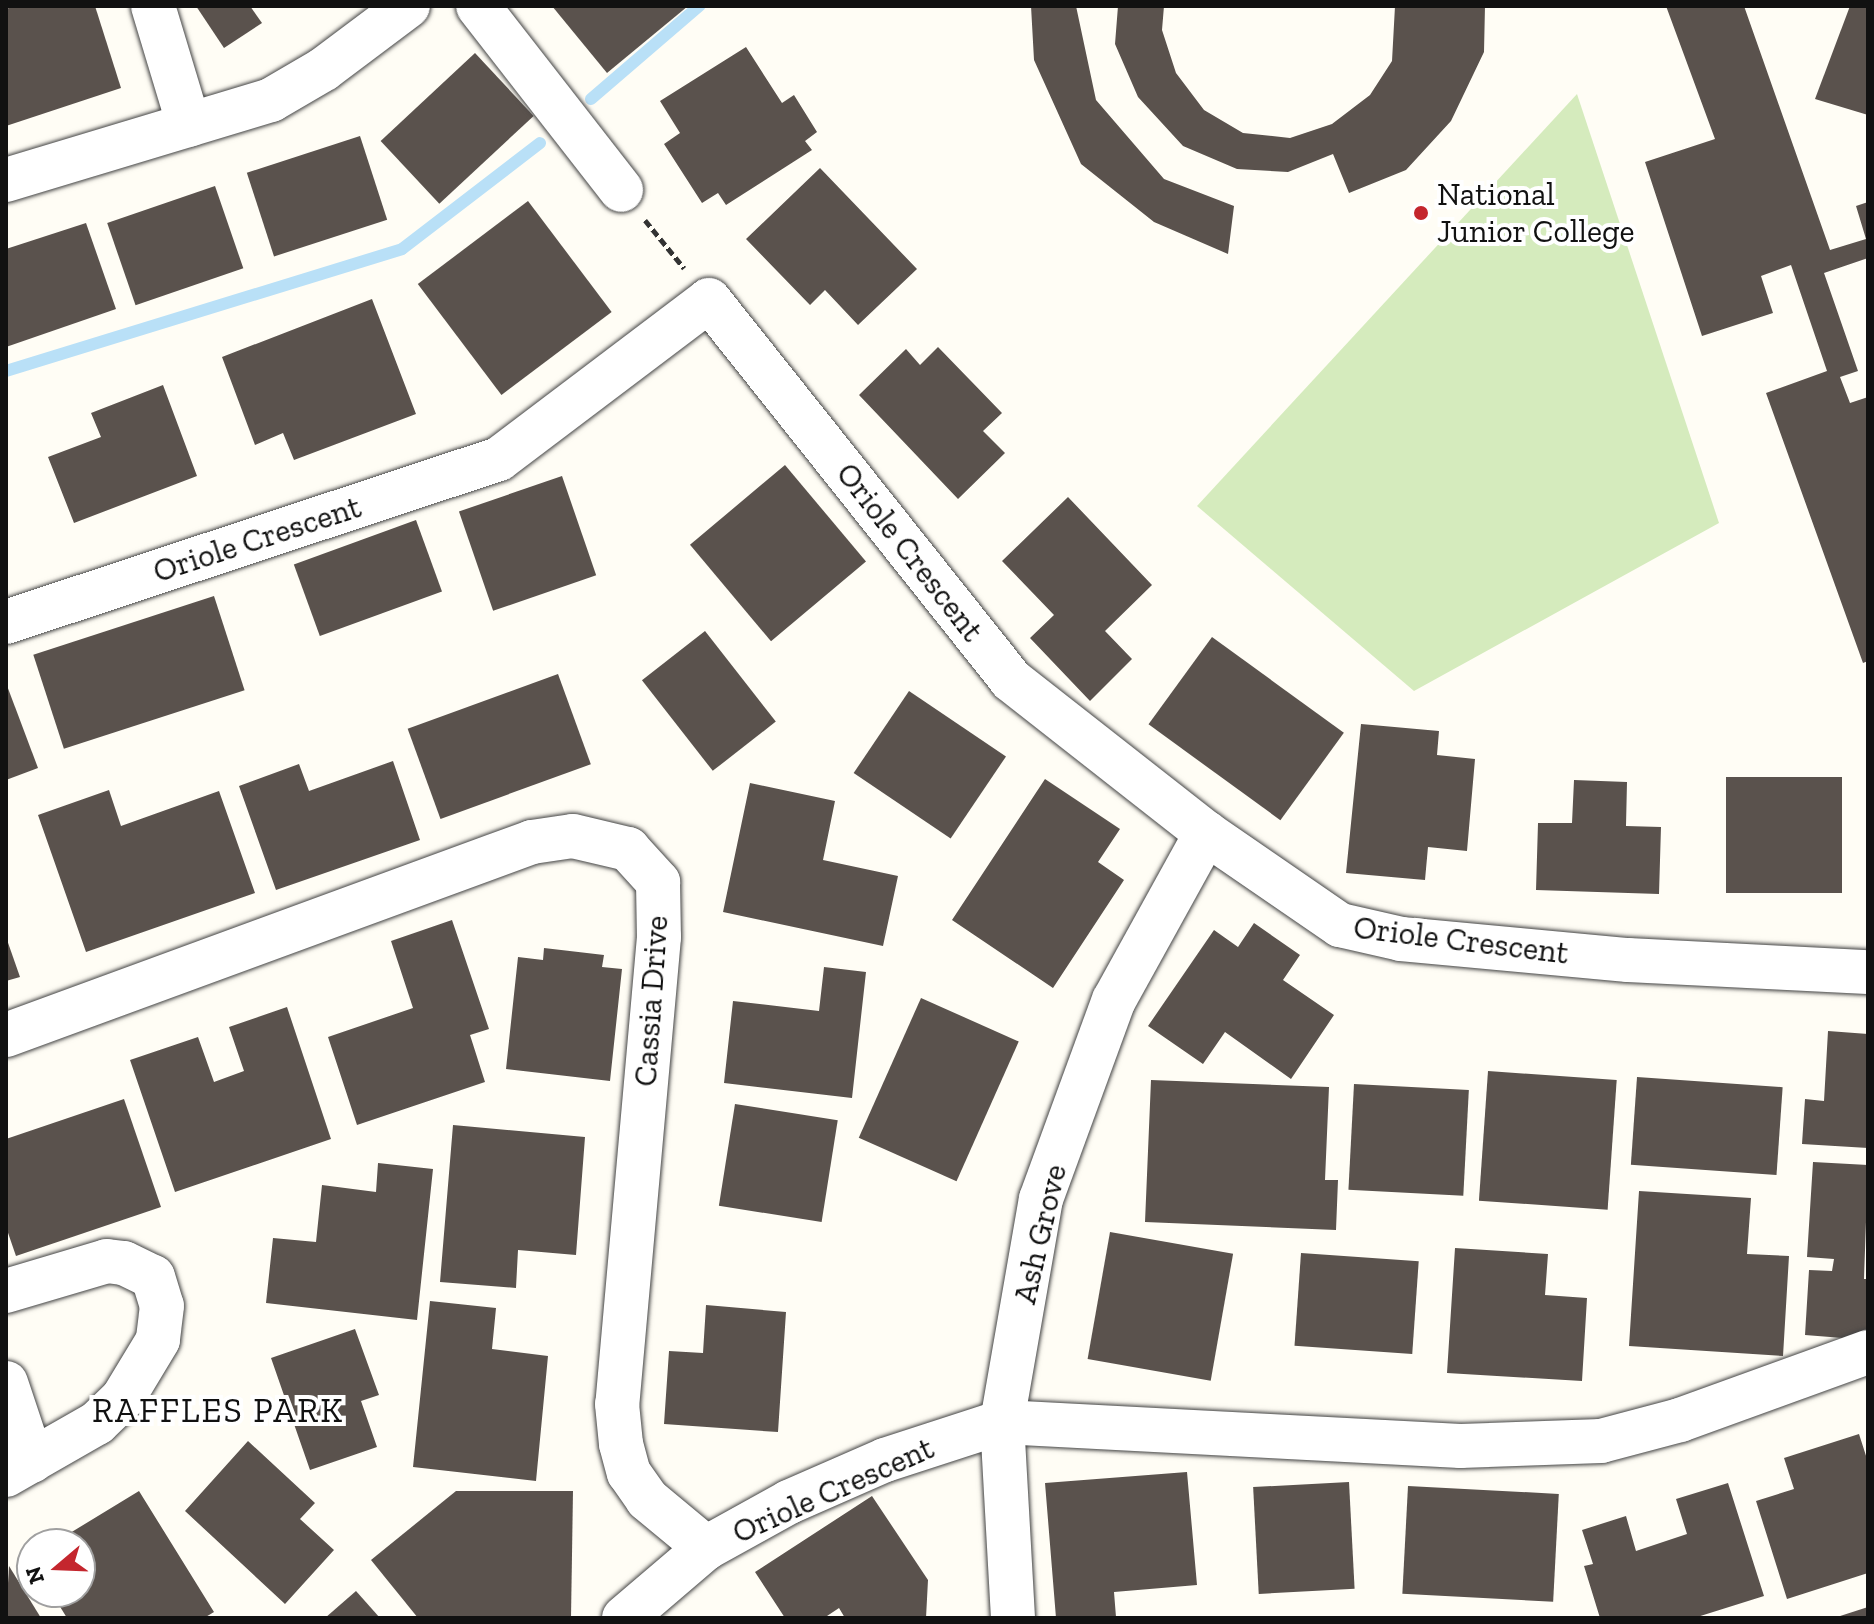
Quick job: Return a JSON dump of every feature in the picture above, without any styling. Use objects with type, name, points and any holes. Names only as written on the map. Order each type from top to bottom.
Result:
[{"type":"street","points":[[153,6],[189,125]]},
{"type":"street","points":[[6,180],[189,125],[297,87],[408,6]]},
{"type":"street","points":[[478,6],[621,190]]},
{"type":"street","name":"Oriole Crescent","points":[[6,622],[499,459],[709,300],[1011,680],[1206,833],[1340,925],[1401,939],[1628,960],[1868,972]]},
{"type":"street","name":"Ash Grove","points":[[1013,1618],[1002,1422],[1041,1199],[1114,1000],[1206,833]]},
{"type":"street","name":"Cassia Drive","points":[[6,1035],[532,842],[573,836],[628,849],[658,882],[659,937],[617,1404],[621,1444],[629,1473],[647,1499],[706,1548]]},
{"type":"street","points":[[6,1291],[107,1261],[124,1263],[153,1277],[162,1306],[158,1340],[123,1398],[97,1423],[19,1468],[6,1383]]},
{"type":"street","name":"Oriole Crescent","points":[[624,1618],[706,1548],[885,1460],[1002,1422],[1460,1446],[1601,1441],[1680,1420],[1868,1352]]},
{"type":"path","points":[[621,190],[709,300]]},
{"type":"green space","points":[[1577,94],[1719,523],[1414,691],[1197,506]]},
{"type":"building","points":[[15,6],[95,6],[121,88],[6,126],[6,9]]},
{"type":"building","points":[[196,6],[250,6],[262,23],[224,48]]},
{"type":"building","points":[[552,6],[688,6],[607,73]]},
{"type":"building","points":[[1031,6],[1076,6],[1096,100],[1164,179],[1234,206],[1228,254],[1154,222],[1081,164],[1034,60]]},
{"type":"building","points":[[1118,6],[1164,6],[1162,30],[1176,73],[1204,110],[1243,133],[1290,138],[1332,124],[1370,95],[1392,61],[1395,6],[1485,6],[1484,52],[1451,121],[1406,170],[1349,193],[1333,154],[1288,172],[1237,169],[1183,146],[1138,97],[1115,44]]},
{"type":"building","points":[[1666,6],[1744,6],[1830,250],[1866,239],[1856,206],[1868,202],[1868,258],[1824,273],[1858,371],[1840,377],[1850,403],[1868,397],[1868,661],[1863,663],[1766,393],[1827,371],[1791,265],[1761,276],[1773,313],[1702,336],[1645,162],[1715,139]]},
{"type":"building","points":[[1850,6],[1868,6],[1868,115],[1815,99]]},
{"type":"building","points":[[746,47],[782,103],[794,95],[817,132],[805,141],[812,150],[726,205],[718,193],[702,203],[664,144],[680,133],[660,101]]},
{"type":"building","points":[[475,53],[534,116],[439,204],[381,141]]},
{"type":"building","points":[[360,136],[387,220],[274,256],[247,173]]},
{"type":"building","points":[[820,168],[917,269],[858,325],[825,290],[810,305],[746,239]]},
{"type":"building","points":[[215,186],[243,268],[136,305],[107,223]]},
{"type":"building","points":[[528,201],[612,312],[501,395],[418,284]]},
{"type":"building","points":[[86,223],[116,309],[6,347],[6,249]]},
{"type":"building","points":[[372,299],[416,414],[294,460],[283,433],[255,445],[222,357]]},
{"type":"building","points":[[938,347],[1002,413],[983,431],[1005,453],[958,499],[859,395],[906,349],[920,365]]},
{"type":"building","points":[[163,385],[197,476],[74,523],[48,457],[101,437],[91,413]]},
{"type":"building","points":[[785,465],[866,562],[771,641],[690,545]]},
{"type":"building","points":[[562,476],[596,575],[493,611],[459,511]]},
{"type":"building","points":[[1068,497],[1152,585],[1105,631],[1132,659],[1090,701],[1030,638],[1054,615],[1002,561]]},
{"type":"building","points":[[416,520],[442,591],[320,636],[294,564]]},
{"type":"building","points":[[214,596],[245,690],[64,749],[33,655]]},
{"type":"building","points":[[705,631],[776,722],[713,771],[642,680]]},
{"type":"building","points":[[1212,637],[1344,733],[1280,820],[1149,724]]},
{"type":"building","points":[[558,674],[591,764],[440,819],[408,729]]},
{"type":"building","points":[[6,683],[38,768],[6,780]]},
{"type":"building","points":[[909,691],[1006,756],[951,839],[854,773]]},
{"type":"building","points":[[1361,724],[1439,731],[1437,755],[1475,759],[1467,851],[1428,847],[1425,880],[1346,873]]},
{"type":"building","points":[[393,761],[420,840],[276,890],[239,786],[299,764],[309,791]]},
{"type":"building","points":[[1726,777],[1842,777],[1842,893],[1726,893]]},
{"type":"building","points":[[1045,779],[1120,829],[1098,862],[1124,880],[1053,988],[952,920]]},
{"type":"building","points":[[1574,780],[1627,782],[1626,826],[1661,827],[1659,894],[1536,890],[1538,823],[1572,823]]},
{"type":"building","points":[[750,783],[835,801],[823,860],[898,876],[883,946],[723,912]]},
{"type":"building","points":[[109,790],[121,826],[219,791],[255,893],[86,952],[38,815]]},
{"type":"building","points":[[452,920],[489,1029],[470,1035],[485,1082],[357,1125],[328,1037],[413,1008],[391,941]]},
{"type":"building","points":[[1254,923],[1300,955],[1283,980],[1334,1015],[1291,1079],[1225,1032],[1203,1064],[1148,1026],[1214,930],[1238,947]]},
{"type":"building","points":[[6,937],[20,977],[6,981]]},
{"type":"building","points":[[544,948],[604,955],[602,967],[622,969],[610,1081],[506,1069],[518,957],[543,960]]},
{"type":"building","points":[[824,967],[866,972],[852,1098],[724,1083],[733,1001],[819,1011]]},
{"type":"building","points":[[921,998],[1019,1042],[957,1181],[859,1138]]},
{"type":"building","points":[[287,1007],[331,1139],[175,1192],[130,1060],[198,1037],[214,1082],[244,1071],[229,1027]]},
{"type":"building","points":[[1828,1031],[1868,1034],[1868,1148],[1802,1144],[1805,1099],[1824,1101]]},
{"type":"building","points":[[1488,1071],[1617,1080],[1608,1210],[1479,1201]]},
{"type":"building","points":[[1637,1077],[1783,1087],[1777,1175],[1631,1165]]},
{"type":"building","points":[[1151,1080],[1329,1087],[1325,1180],[1338,1180],[1336,1230],[1145,1222]]},
{"type":"building","points":[[1354,1084],[1469,1090],[1463,1196],[1348,1190]]},
{"type":"building","points":[[124,1099],[161,1207],[16,1256],[6,1227],[6,1139]]},
{"type":"building","points":[[735,1104],[838,1120],[822,1222],[719,1206]]},
{"type":"building","points":[[453,1125],[585,1137],[576,1255],[518,1250],[516,1288],[440,1282]]},
{"type":"building","points":[[1813,1162],[1868,1165],[1864,1279],[1868,1279],[1868,1340],[1805,1335],[1809,1270],[1832,1271],[1834,1259],[1807,1257]]},
{"type":"building","points":[[378,1163],[433,1169],[417,1320],[266,1303],[273,1238],[316,1242],[322,1185],[376,1192]]},
{"type":"building","points":[[1639,1191],[1751,1198],[1747,1254],[1789,1256],[1783,1356],[1629,1346]]},
{"type":"building","points":[[1110,1232],[1233,1254],[1211,1381],[1088,1359]]},
{"type":"building","points":[[1455,1248],[1548,1254],[1545,1295],[1587,1298],[1582,1381],[1447,1373]]},
{"type":"building","points":[[1301,1253],[1419,1261],[1412,1354],[1295,1346]]},
{"type":"building","points":[[430,1301],[496,1308],[492,1349],[548,1356],[536,1481],[413,1467]]},
{"type":"building","points":[[706,1305],[786,1312],[778,1432],[664,1424],[669,1351],[703,1353]]},
{"type":"building","points":[[355,1329],[379,1395],[361,1401],[377,1447],[310,1470],[271,1358]]},
{"type":"building","points":[[1859,1434],[1868,1462],[1868,1573],[1787,1599],[1756,1501],[1794,1489],[1784,1458]]},
{"type":"building","points":[[248,1441],[315,1503],[300,1519],[334,1550],[285,1604],[185,1511]]},
{"type":"building","points":[[1187,1472],[1197,1585],[1114,1592],[1116,1617],[1056,1618],[1045,1483]]},
{"type":"building","points":[[1349,1482],[1355,1589],[1259,1594],[1253,1487]]},
{"type":"building","points":[[1728,1483],[1764,1596],[1694,1618],[1600,1618],[1584,1566],[1593,1564],[1582,1530],[1626,1516],[1636,1551],[1687,1534],[1676,1499]]},
{"type":"building","points":[[1408,1486],[1559,1494],[1553,1602],[1402,1594]]},
{"type":"building","points":[[139,1491],[214,1612],[204,1618],[67,1618],[61,1608],[96,1608],[96,1528],[78,1528]]},
{"type":"building","points":[[456,1491],[573,1491],[571,1618],[418,1618],[371,1560]]},
{"type":"building","points":[[872,1496],[928,1580],[926,1618],[845,1618],[839,1608],[824,1618],[785,1618],[755,1572]]},
{"type":"building","points":[[9,1566],[16,1577],[16,1608],[35,1608],[41,1618],[6,1618]]},
{"type":"building","points":[[356,1591],[380,1618],[325,1618]]},
{"type":"building","points":[[1868,1607],[1868,1618],[1837,1618],[1837,1617]]},
{"type":"waterway","points":[[591,99],[699,6]]},
{"type":"waterway","points":[[6,371],[402,249],[540,143]]},
{"type":"place","name":"National Junior College","points":[[1421,213]]},
{"type":"district","name":"RAFFLES PARK","points":[[218,1411]]}]
